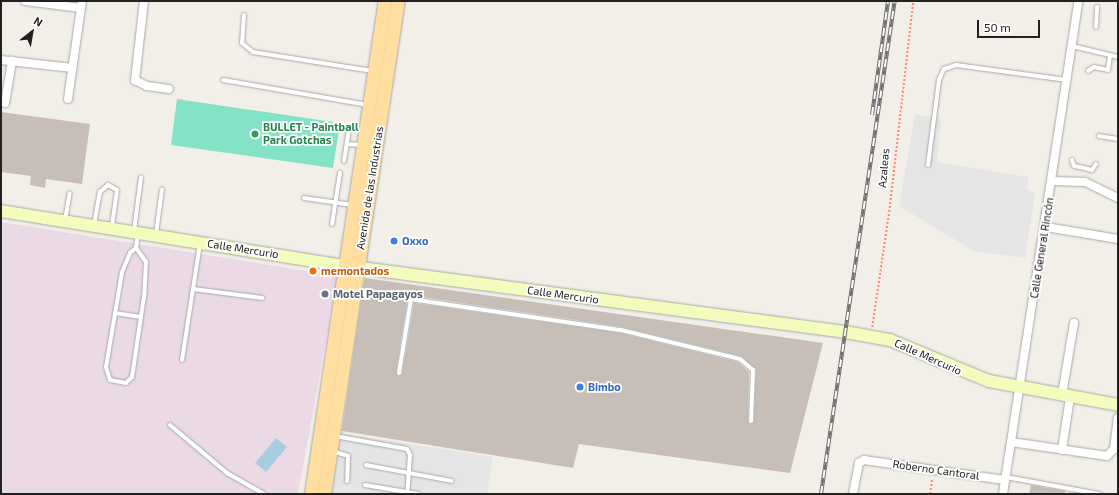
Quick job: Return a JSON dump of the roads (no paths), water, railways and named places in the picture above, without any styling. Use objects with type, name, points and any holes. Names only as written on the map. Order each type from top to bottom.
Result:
[{"type":"main road","name":"Avenida de las Industrias","points":[[310,494],[352,266],[376,106],[374,71],[385,1]]},
{"type":"main road","name":"Avenida de las Industrias","points":[[324,494],[346,304],[354,290],[352,266],[355,205],[364,145],[387,73],[398,1]]},
{"type":"main road","name":"Calle Mercurio","points":[[1,211],[352,266],[870,337],[907,346],[978,378],[1020,388],[1118,405]]},
{"type":"street","points":[[25,1],[82,5],[68,99]]},
{"type":"street","points":[[144,1],[135,80],[147,86],[169,88]]},
{"type":"street","name":"Calle General Rincón","points":[[1003,494],[1053,181],[1078,1]]},
{"type":"street","points":[[1,60],[73,68]]},
{"type":"street","points":[[5,103],[12,61]]},
{"type":"street","points":[[1053,181],[1085,182],[1118,198]]},
{"type":"street","points":[[1046,227],[1118,239]]},
{"type":"street","points":[[1062,450],[1074,323]]},
{"type":"street","points":[[1011,442],[1107,456],[1114,449],[1118,418]]},
{"type":"street","name":"Roberno Cantoral","points":[[853,494],[859,463],[868,460],[1005,479]]},
{"type":"lane","points":[[1096,27],[1097,7]]},
{"type":"lane","points":[[244,15],[242,43],[253,52],[387,73]]},
{"type":"lane","points":[[1072,46],[1118,57]]},
{"type":"lane","points":[[1088,71],[1094,68],[1108,70],[1110,55]]},
{"type":"lane","points":[[928,165],[939,80],[944,69],[956,65],[1067,80]]},
{"type":"lane","points":[[223,80],[376,106]]},
{"type":"lane","points":[[344,161],[349,129]]},
{"type":"lane","points":[[1099,136],[1118,139]]},
{"type":"lane","points":[[347,144],[364,145]]},
{"type":"lane","points":[[1072,160],[1076,167],[1092,170],[1096,164]]},
{"type":"lane","points":[[332,224],[340,173]]},
{"type":"lane","points":[[136,248],[126,261],[106,367],[107,377],[116,382],[126,383],[132,377],[141,317],[146,262],[136,248],[136,233],[141,177]]},
{"type":"lane","points":[[94,226],[100,192],[108,185],[116,190],[112,229]]},
{"type":"lane","points":[[156,236],[162,189]]},
{"type":"lane","points":[[65,221],[70,193]]},
{"type":"lane","points":[[304,198],[355,205]]},
{"type":"lane","points":[[182,360],[200,243]]},
{"type":"lane","points":[[193,289],[262,298]]},
{"type":"lane","points":[[354,290],[633,332],[740,359],[749,364],[754,372],[751,421]]},
{"type":"lane","points":[[399,372],[411,298]]},
{"type":"lane","points":[[115,313],[141,317]]},
{"type":"lane","points":[[170,425],[227,473],[264,494]]},
{"type":"lane","points":[[332,435],[404,447],[410,455],[407,493]]},
{"type":"lane","points":[[330,450],[348,456],[347,481]]},
{"type":"lane","points":[[366,465],[452,481]]},
{"type":"lane","points":[[1005,479],[1100,494]]},
{"type":"lane","points":[[365,485],[418,494]]},
{"type":"water","points":[[276,438],[287,447],[266,472],[255,463]]},
{"type":"railway","points":[[872,115],[888,1]]},
{"type":"railway","points":[[821,494],[895,1]]},
{"type":"place","name":"BULLET - Paintball Park Gotchas","points":[[255,134]]},
{"type":"place","name":"Oxxo","points":[[394,241]]},
{"type":"place","name":"memontados","points":[[313,271]]},
{"type":"place","name":"Motel Papagayos","points":[[325,294]]},
{"type":"place","name":"Bimbo","points":[[580,387]]}]
